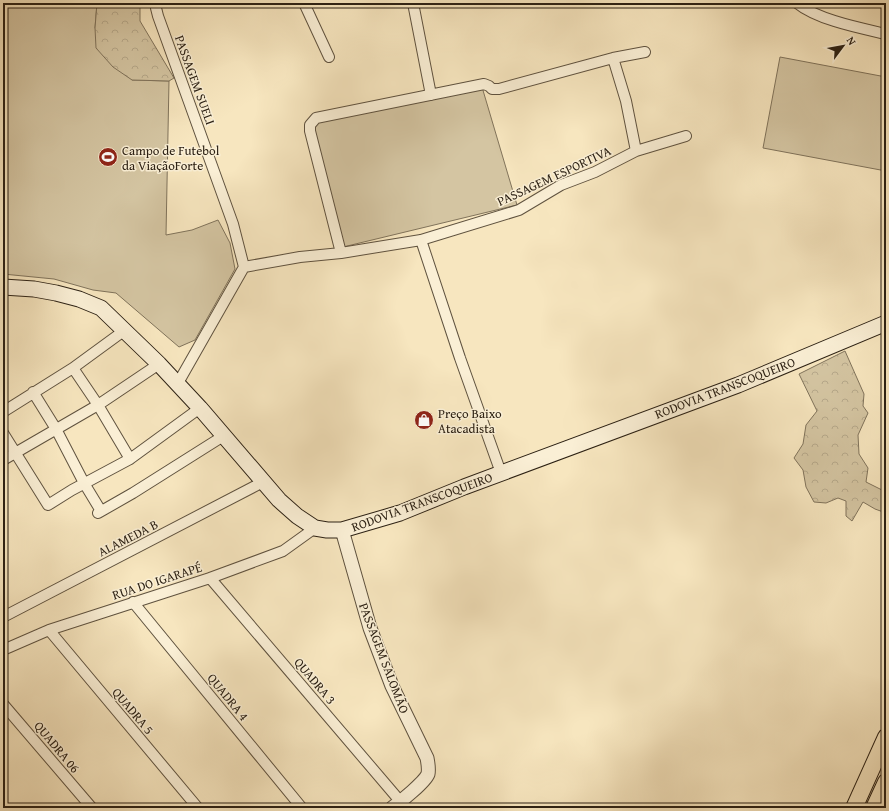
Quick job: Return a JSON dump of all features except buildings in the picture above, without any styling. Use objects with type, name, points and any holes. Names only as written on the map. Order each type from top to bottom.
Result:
[{"type":"main road","name":"RODOVIA TRANSCOQUEIRO","points":[[3,287],[34,289],[79,299],[101,308],[125,330],[178,384],[225,435],[263,482],[297,516],[315,528],[327,530],[342,530],[400,513],[501,473],[738,385],[886,323]]},
{"type":"main road","points":[[854,808],[886,737]]},
{"type":"main road","points":[[874,808],[886,782]]},
{"type":"street","name":"PASSAGEM SUELI","points":[[157,3],[156,8],[158,16],[233,224],[244,267]]},
{"type":"street","points":[[304,3],[329,57]]},
{"type":"street","points":[[412,3],[431,95]]},
{"type":"street","points":[[797,3],[810,12],[828,19],[886,34]]},
{"type":"street","points":[[341,253],[310,131],[310,125],[316,118],[484,84],[492,89],[498,89],[613,58],[645,52]]},
{"type":"street","points":[[613,58],[626,101],[636,151]]},
{"type":"street","name":"PASSAGEM ESPORTIVA","points":[[244,267],[300,257],[341,253],[421,240],[519,210],[562,185],[595,172],[636,151],[686,136]]},
{"type":"street","points":[[421,240],[460,358],[501,473]]},
{"type":"street","points":[[178,384],[244,267]]},
{"type":"street","points":[[3,412],[73,368],[125,330]]},
{"type":"street","points":[[3,460],[98,405],[159,364]]},
{"type":"street","points":[[73,368],[98,405],[130,459]]},
{"type":"street","points":[[33,392],[56,429],[99,512],[133,493],[225,435]]},
{"type":"street","points":[[3,433],[48,505],[130,459],[200,408]]},
{"type":"street","name":"ALAMEDA B","points":[[5,616],[263,482]]},
{"type":"street","name":"RUA DO IGARAPÉ","points":[[3,650],[49,630],[210,578],[283,551],[315,528]]},
{"type":"street","name":"PASSAGEM SALOMÃO","points":[[342,530],[370,628],[392,686],[427,758],[429,767],[427,776],[422,782],[396,805]]},
{"type":"street","name":"QUADRA 3","points":[[210,578],[396,805]]},
{"type":"street","name":"QUADRA 4","points":[[133,602],[302,808]]},
{"type":"street","name":"QUADRA 5","points":[[49,630],[198,808]]},
{"type":"street","name":"QUADRA 06","points":[[3,704],[92,808]]},
{"type":"green space","points":[[3,3],[97,3],[95,28],[132,80],[169,81],[166,235],[192,230],[218,220],[230,243],[235,269],[195,340],[179,347],[116,293],[93,290],[54,279],[3,274]]},
{"type":"green space","points":[[97,3],[140,3],[140,21],[174,78],[169,81],[132,80],[113,67],[96,48],[95,28]]},
{"type":"green space","points":[[780,57],[886,77],[886,171],[763,148]]},
{"type":"green space","points":[[482,87],[517,205],[343,247],[312,124]]},
{"type":"green space","points":[[845,351],[864,394],[863,406],[868,413],[858,435],[859,454],[868,468],[866,482],[886,492],[886,513],[863,502],[852,521],[846,516],[846,501],[838,498],[826,503],[814,502],[806,487],[803,470],[794,458],[803,444],[806,425],[817,411],[799,374]]},
{"type":"place","name":"Campo de Futebol da ViaçãoForte","points":[[108,157]]},
{"type":"place","name":"Preço Baixo Atacadista","points":[[424,420]]}]
